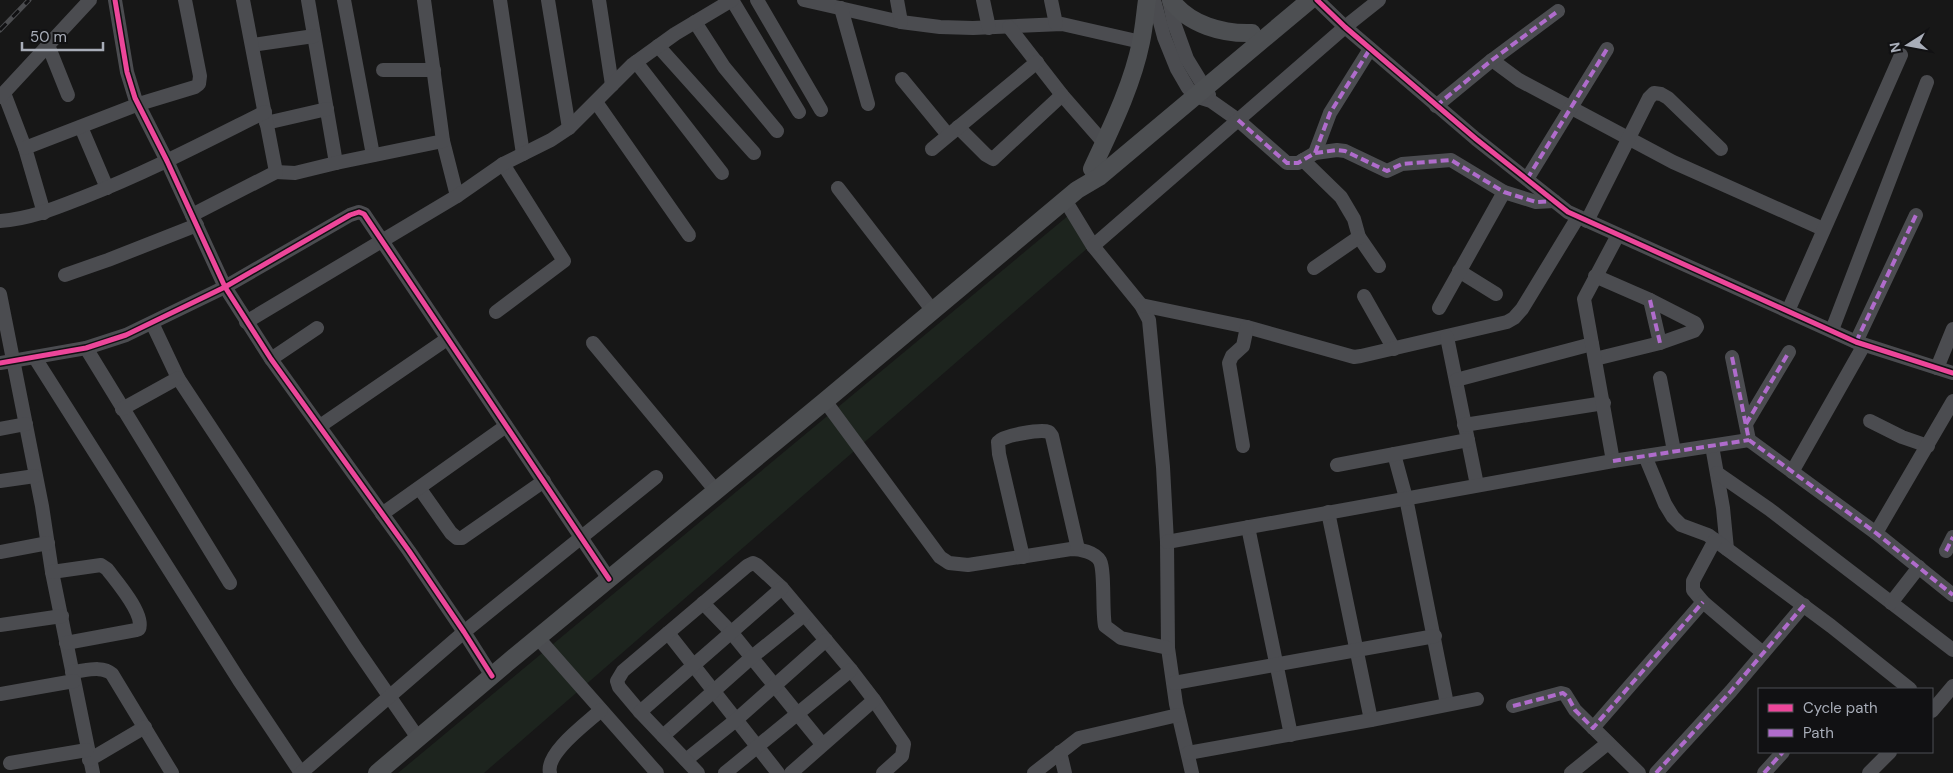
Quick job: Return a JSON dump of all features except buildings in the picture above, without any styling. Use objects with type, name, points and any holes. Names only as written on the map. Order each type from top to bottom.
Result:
[{"type":"main road","points":[[1071,195],[1092,168],[1120,108],[1141,42],[1147,0]]},
{"type":"main road","points":[[1170,0],[1177,8],[1194,20],[1234,34],[1252,33]]},
{"type":"main road","points":[[1092,168],[1200,90],[1252,33],[1292,0]]},
{"type":"main road","points":[[377,773],[1071,195],[1099,177],[1200,90],[1310,0]]},
{"type":"street","points":[[44,213],[25,148],[2,95],[90,0]]},
{"type":"street","points":[[115,0],[130,86],[168,161],[225,287],[271,359],[382,514],[464,632],[492,676]]},
{"type":"street","points":[[25,148],[139,104],[195,87],[200,81],[185,0]]},
{"type":"street","points":[[243,0],[276,172]]},
{"type":"street","points":[[308,0],[336,163]]},
{"type":"street","points":[[344,0],[373,155]]},
{"type":"street","points":[[424,0],[443,141],[457,196]]},
{"type":"street","points":[[500,0],[522,154]]},
{"type":"street","points":[[548,0],[569,128]]},
{"type":"street","points":[[599,0],[612,84]]},
{"type":"street","points":[[246,322],[457,196],[504,164],[551,140],[569,128],[636,62],[695,22],[732,0],[800,112]]},
{"type":"street","points":[[757,0],[821,110]]},
{"type":"street","points":[[804,0],[901,22],[940,27],[989,28],[1062,24],[1141,42]]},
{"type":"street","points":[[896,0],[901,22]]},
{"type":"street","points":[[983,0],[989,28]]},
{"type":"street","points":[[1051,0],[1056,24]]},
{"type":"street","points":[[1154,0],[1164,37],[1176,70],[1287,163],[1293,164],[1309,157],[1338,150],[1345,151],[1387,171],[1402,164],[1451,160],[1504,192],[1536,202],[1554,201]]},
{"type":"street","points":[[1170,0],[1174,23],[1200,90]]},
{"type":"street","points":[[1317,0],[1345,27],[1436,106],[1568,212],[1860,344],[1953,373]]},
{"type":"street","points":[[1093,246],[1345,27],[1379,0]]},
{"type":"street","points":[[840,8],[868,104]]},
{"type":"street","points":[[1436,106],[1492,60],[1558,11]]},
{"type":"street","points":[[695,22],[724,67],[777,131]]},
{"type":"street","points":[[1009,26],[1062,94],[1104,143]]},
{"type":"street","points":[[252,45],[314,36]]},
{"type":"street","points":[[48,46],[68,95]]},
{"type":"street","points":[[658,46],[754,153]]},
{"type":"street","points":[[1309,157],[1330,113],[1370,49]]},
{"type":"street","points":[[1527,179],[1607,49]]},
{"type":"street","points":[[1788,311],[1901,54]]},
{"type":"street","points":[[1492,60],[1518,80],[1672,162],[1824,229]]},
{"type":"street","points":[[636,62],[722,173]]},
{"type":"street","points":[[932,149],[1037,62]]},
{"type":"street","points":[[383,70],[434,70]]},
{"type":"street","points":[[902,79],[953,131],[993,159],[1062,94]]},
{"type":"street","points":[[1832,330],[1927,82]]},
{"type":"street","points":[[1141,305],[1247,326],[1354,357],[1507,322],[1514,318],[1522,309],[1583,219],[1649,98],[1654,94],[1661,94],[1721,149]]},
{"type":"street","points":[[596,102],[689,235]]},
{"type":"street","points":[[0,221],[18,220],[44,213],[107,188],[265,118],[327,109]]},
{"type":"street","points":[[81,127],[107,188]]},
{"type":"street","points":[[65,275],[108,260],[195,220],[276,172],[295,173],[443,141]]},
{"type":"street","points":[[1309,157],[1341,197],[1354,219],[1359,237],[1379,266]]},
{"type":"street","points":[[496,312],[564,261],[504,164]]},
{"type":"street","points":[[838,188],[933,311]]},
{"type":"street","points":[[1439,308],[1504,192]]},
{"type":"street","points":[[1071,195],[1093,246],[1141,305],[1149,320],[1164,467],[1168,648],[1178,715],[1192,773]]},
{"type":"street","points":[[7,362],[86,348],[116,339],[225,287],[354,213],[359,212],[364,214],[609,579]]},
{"type":"street","points":[[1792,472],[1860,344],[1916,215]]},
{"type":"street","points":[[1613,461],[1584,299],[1618,235]]},
{"type":"street","points":[[1314,268],[1359,237]]},
{"type":"street","points":[[1459,271],[1496,294]]},
{"type":"street","points":[[1594,359],[1660,343],[1696,329],[1696,325],[1650,300],[1595,276]]},
{"type":"street","points":[[0,294],[7,362],[26,424],[52,572],[90,761]]},
{"type":"street","points":[[1364,296],[1394,349]]},
{"type":"street","points":[[1650,300],[1660,343]]},
{"type":"street","points":[[152,323],[178,378],[418,738]]},
{"type":"street","points":[[1242,446],[1229,363],[1232,356],[1243,346],[1247,326]]},
{"type":"street","points":[[271,359],[317,328]]},
{"type":"street","points":[[1936,368],[1953,329]]},
{"type":"street","points":[[1448,336],[1477,485]]},
{"type":"street","points":[[320,426],[447,339]]},
{"type":"street","points":[[593,342],[716,491]]},
{"type":"street","points":[[1456,380],[1592,344]]},
{"type":"street","points":[[86,348],[230,583]]},
{"type":"street","points":[[1746,424],[1789,352]]},
{"type":"street","points":[[1732,357],[1749,440],[1876,533],[1953,595]]},
{"type":"street","points":[[35,358],[239,680],[301,773],[390,698],[464,632],[656,476]]},
{"type":"street","points":[[122,409],[178,378]]},
{"type":"street","points":[[1660,378],[1674,451]]},
{"type":"street","points":[[825,401],[940,557],[949,563],[968,565],[1078,549],[1096,556],[1099,560],[1105,626],[1120,638],[1168,648]]},
{"type":"street","points":[[1876,533],[1953,401]]},
{"type":"street","points":[[1464,425],[1604,404]]},
{"type":"street","points":[[1870,421],[1902,437],[1928,446]]},
{"type":"street","points":[[0,429],[26,424]]},
{"type":"street","points":[[382,514],[420,489],[506,426]]},
{"type":"street","points":[[1023,557],[999,454],[998,442],[1004,437],[1041,431],[1050,432],[1052,436],[1078,549]]},
{"type":"street","points":[[1337,465],[1468,440]]},
{"type":"street","points":[[1167,542],[1613,461],[1749,440]]},
{"type":"street","points":[[1712,446],[1723,508],[1726,549]]},
{"type":"street","points":[[1394,454],[1406,498],[1435,636],[1447,704]]},
{"type":"street","points":[[1645,456],[1665,504],[1673,517],[1689,529],[1708,535],[1715,540],[1804,605],[1909,688]]},
{"type":"street","points":[[1717,473],[1769,509],[1953,650]]},
{"type":"street","points":[[0,481],[35,476]]},
{"type":"street","points":[[420,489],[451,534],[457,538],[462,538],[544,482]]},
{"type":"street","points":[[1328,512],[1371,720]]},
{"type":"street","points":[[1248,527],[1291,735]]},
{"type":"street","points":[[1946,551],[1953,537]]},
{"type":"street","points":[[1715,540],[1693,581],[1693,590],[1703,602],[1763,653]]},
{"type":"street","points":[[0,552],[48,543]]},
{"type":"street","points":[[698,773],[640,712],[617,682],[623,671],[746,566],[753,563],[782,588],[826,640],[874,700],[904,744],[902,756],[883,773]]},
{"type":"street","points":[[52,572],[101,565],[107,568],[134,607],[141,622],[139,629],[136,630],[66,643]]},
{"type":"street","points":[[1891,603],[1919,567]]},
{"type":"street","points":[[640,712],[782,588]]},
{"type":"street","points":[[1593,728],[1703,602]]},
{"type":"street","points":[[703,603],[731,632],[822,744]]},
{"type":"street","points":[[1656,773],[1731,691],[1804,605]]},
{"type":"street","points":[[663,736],[752,657],[804,615]]},
{"type":"street","points":[[0,624],[62,616]]},
{"type":"street","points":[[668,634],[778,773]]},
{"type":"street","points":[[1174,683],[1435,636]]},
{"type":"street","points":[[538,638],[657,773]]},
{"type":"street","points":[[686,760],[736,720],[826,640]]},
{"type":"street","points":[[0,694],[102,669],[107,670],[117,680],[172,773]]},
{"type":"street","points":[[725,773],[851,670]]},
{"type":"street","points":[[1933,708],[1953,686]]},
{"type":"street","points":[[1513,706],[1563,693],[1575,710],[1639,773]]},
{"type":"street","points":[[1188,753],[1477,699]]},
{"type":"street","points":[[791,773],[874,700]]},
{"type":"street","points":[[550,773],[550,764],[556,752],[601,710]]},
{"type":"street","points":[[1034,773],[1073,742],[1084,736],[1178,715]]},
{"type":"street","points":[[10,763],[90,761],[145,727]]},
{"type":"street","points":[[1571,773],[1608,743]]},
{"type":"street","points":[[1060,752],[1065,773]]},
{"type":"street","points":[[1764,773],[1782,753]]},
{"type":"street","points":[[1869,773],[1889,753]]},
{"type":"shaded area","points":[[1069,215],[1090,246],[484,773],[398,773]]},
{"type":"railway","points":[[0,30],[29,0]]},
{"type":"marked path","points":[[1436,106],[1492,60],[1558,11]]},
{"type":"marked path","points":[[1315,153],[1330,113],[1370,49]]},
{"type":"marked path","points":[[1527,179],[1607,49]]},
{"type":"marked path","points":[[1238,120],[1287,163],[1298,163],[1315,153],[1337,150],[1345,151],[1387,171],[1402,164],[1451,160],[1504,192],[1536,202],[1554,201]]},
{"type":"marked path","points":[[1856,342],[1916,215]]},
{"type":"marked path","points":[[1650,300],[1660,343]]},
{"type":"marked path","points":[[1746,424],[1789,352]]},
{"type":"marked path","points":[[1732,357],[1749,440],[1876,533],[1953,595]]},
{"type":"marked path","points":[[1613,461],[1749,440]]},
{"type":"marked path","points":[[1946,551],[1953,537]]},
{"type":"marked path","points":[[1513,706],[1563,693],[1568,697],[1575,710],[1593,728],[1703,602]]},
{"type":"marked path","points":[[1656,773],[1731,691],[1804,605]]},
{"type":"marked path","points":[[1764,773],[1782,753]]},
{"type":"cycle path","points":[[115,0],[127,72],[135,98],[167,161],[225,287],[271,359],[409,551],[492,676]]},
{"type":"cycle path","points":[[1317,0],[1345,27],[1476,139],[1568,212],[1856,342],[1953,373]]},
{"type":"cycle path","points":[[0,363],[86,348],[126,335],[225,287],[350,215],[359,212],[364,214],[609,579]]}]
